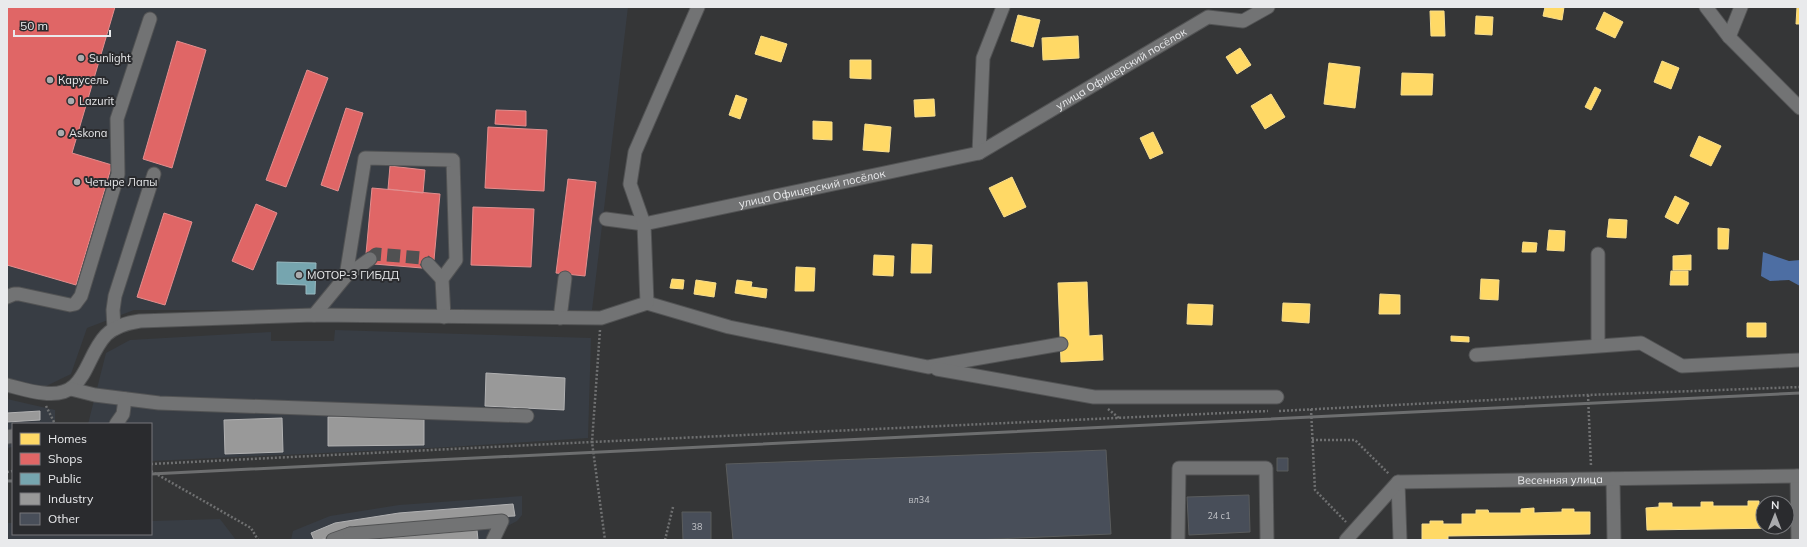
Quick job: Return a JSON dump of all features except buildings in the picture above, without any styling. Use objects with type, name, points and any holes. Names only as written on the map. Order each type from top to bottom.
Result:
[{"type":"street","points":[[647,303],[644,224],[630,184],[635,152],[698,7]]},
{"type":"street","points":[[979,153],[983,58],[1003,7]]},
{"type":"street","name":"улица Офицерский посёлок","points":[[606,219],[644,224],[979,153],[1207,12],[1243,21],[1268,7]]},
{"type":"street","points":[[1706,7],[1729,37],[1800,108]]},
{"type":"street","points":[[1729,37],[1740,7]]},
{"type":"street","points":[[7,297],[14,294],[19,294],[70,305],[75,304],[81,296],[118,174],[120,162],[117,119],[150,19]]},
{"type":"street","points":[[346,276],[365,158],[453,160],[456,260],[442,279],[444,317]]},
{"type":"street","points":[[114,329],[113,310],[115,296],[154,174]]},
{"type":"street","points":[[1598,254],[1598,345]]},
{"type":"street","points":[[314,315],[346,276],[370,259]]},
{"type":"street","points":[[428,264],[442,279]]},
{"type":"street","points":[[560,318],[565,278]]},
{"type":"street","points":[[71,389],[87,370],[99,344],[114,329],[126,324],[140,321],[314,315],[601,318],[647,303],[729,327],[928,367],[1094,397],[1277,397]]},
{"type":"street","points":[[1476,355],[1641,342],[1682,366],[1800,360]]},
{"type":"street","points":[[928,367],[1061,344]]},
{"type":"street","points":[[7,385],[44,394],[71,389],[126,400],[159,403],[527,416]]},
{"type":"street","points":[[117,423],[122,414],[126,400]]},
{"type":"street","points":[[1178,540],[1179,468],[1266,468],[1267,540]]},
{"type":"street","points":[[1798,476],[1798,540]]},
{"type":"street","name":"Весенняя улица","points":[[1398,482],[1798,476]]},
{"type":"street","points":[[1613,479],[1614,540]]},
{"type":"street","points":[[1350,535],[1398,482]]},
{"type":"street","points":[[1398,482],[1400,540]]},
{"type":"street","points":[[333,540],[502,521],[493,540]]},
{"type":"path","points":[[44,394],[46,405],[55,423]]},
{"type":"path","points":[[1588,395],[1591,479]]},
{"type":"path","points":[[1311,409],[1315,490],[1350,535]]},
{"type":"path","points":[[1312,440],[1355,440],[1398,482]]},
{"type":"path","points":[[152,464],[592,442],[605,540]]},
{"type":"path","points":[[152,472],[251,528],[258,540]]},
{"type":"path","points":[[665,540],[673,507]]},
{"type":"shaded area","points":[[7,7],[628,7],[592,310],[134,310],[87,328],[71,374],[36,391],[7,383]]},
{"type":"shaded area","points":[[335,330],[591,338],[588,438],[450,447],[152,461],[152,423],[88,423],[106,353],[130,340],[271,332],[271,341],[334,341]]},
{"type":"shaded area","points":[[7,399],[55,410],[55,423],[12,423],[12,447],[7,448]]},
{"type":"shaded area","points":[[522,496],[522,515],[517,521],[504,528],[500,540],[291,540],[293,531],[330,516],[399,505]]},
{"type":"shaded area","points":[[220,519],[236,540],[7,540],[7,523],[12,523],[12,535],[152,535],[152,521]]},
{"type":"water","points":[[1763,252],[1789,261],[1800,260],[1800,286],[1789,280],[1770,281],[1761,276]]},
{"type":"tunnel","points":[[370,259],[376,254],[422,258],[428,264]]},
{"type":"railway","points":[[152,474],[1800,393]]},
{"type":"railway","points":[[7,481],[12,481]]},
{"type":"place","name":"Sunlight","points":[[81,58]]},
{"type":"place","name":"Карусель","points":[[50,80]]},
{"type":"place","name":"Lazurit","points":[[71,101]]},
{"type":"place","name":"Askona","points":[[61,133]]},
{"type":"place","name":"Четыре Лапы","points":[[77,182]]},
{"type":"place","name":"МОТОР-3 ГИБДД","points":[[299,275]]}]
